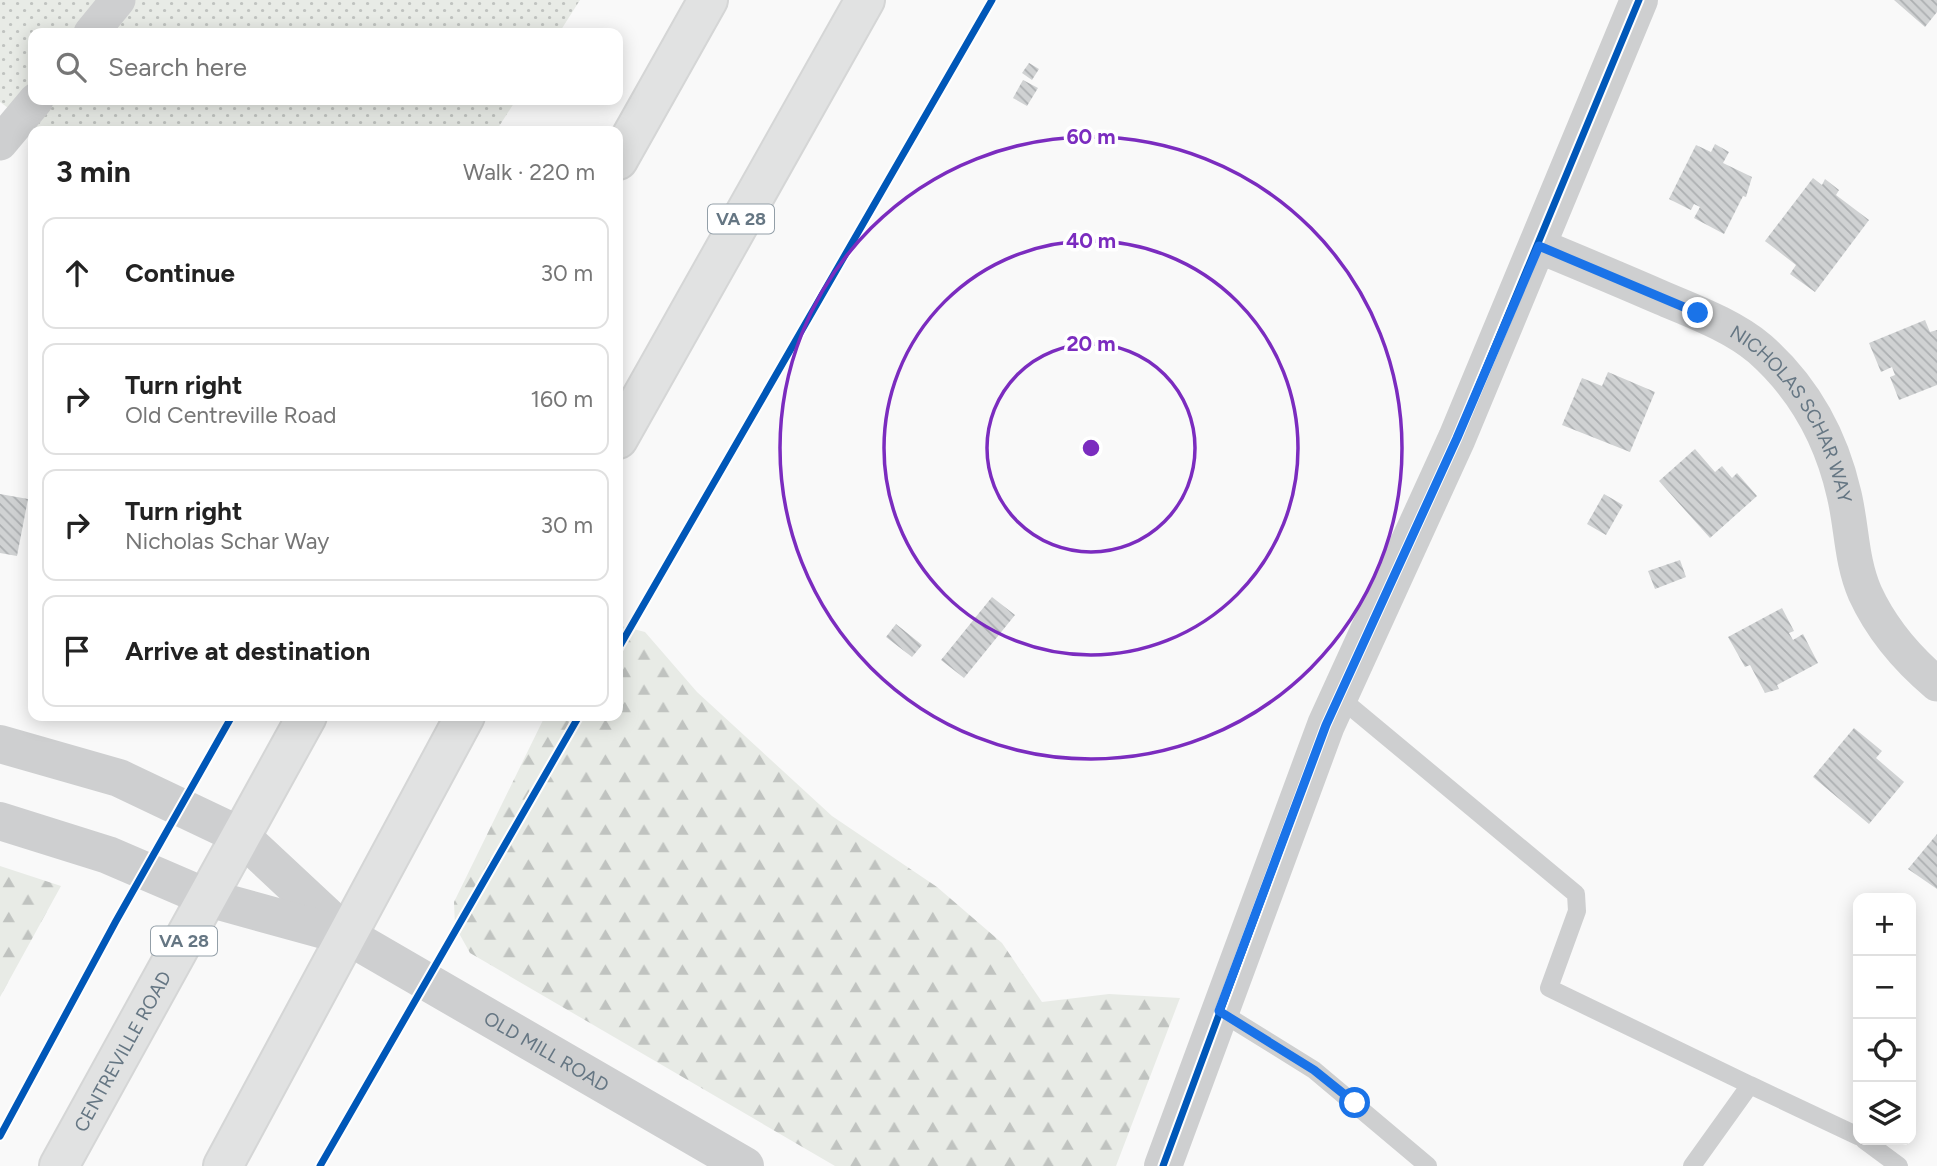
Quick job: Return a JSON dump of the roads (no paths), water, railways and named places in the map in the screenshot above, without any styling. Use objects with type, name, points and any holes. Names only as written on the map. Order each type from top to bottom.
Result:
[{"type":"highway","points":[[623,151],[708,0]]},
{"type":"highway","name":"VA 28","points":[[623,430],[865,0]]},
{"type":"highway","name":"CENTREVILLE ROAD","points":[[59,1166],[304,721]]},
{"type":"highway","points":[[223,1166],[462,721]]},
{"type":"street","points":[[95,28],[118,0]]},
{"type":"street","points":[[1163,1166],[1339,696],[1457,438],[1639,0]]},
{"type":"street","points":[[0,143],[32,105]]},
{"type":"street","name":"NICHOLAS SCHAR WAY","points":[[1539,246],[1698,313],[1745,338],[1785,373],[1813,411],[1831,449],[1844,495],[1855,562],[1865,591],[1892,640],[1937,684]]},
{"type":"street","points":[[0,744],[119,778],[241,836],[348,936]]},
{"type":"street","points":[[0,821],[108,855],[208,898],[348,936]]},
{"type":"street","name":"OLD MILL ROAD","points":[[348,936],[738,1164]]},
{"type":"lane","points":[[1339,696],[1576,894],[1577,911],[1549,988],[1853,1134]]},
{"type":"lane","points":[[1219,1011],[1314,1070],[1427,1166]]},
{"type":"lane","points":[[1692,1166],[1750,1085]]},
{"type":"lane","points":[[1871,1145],[1899,1166]]}]
